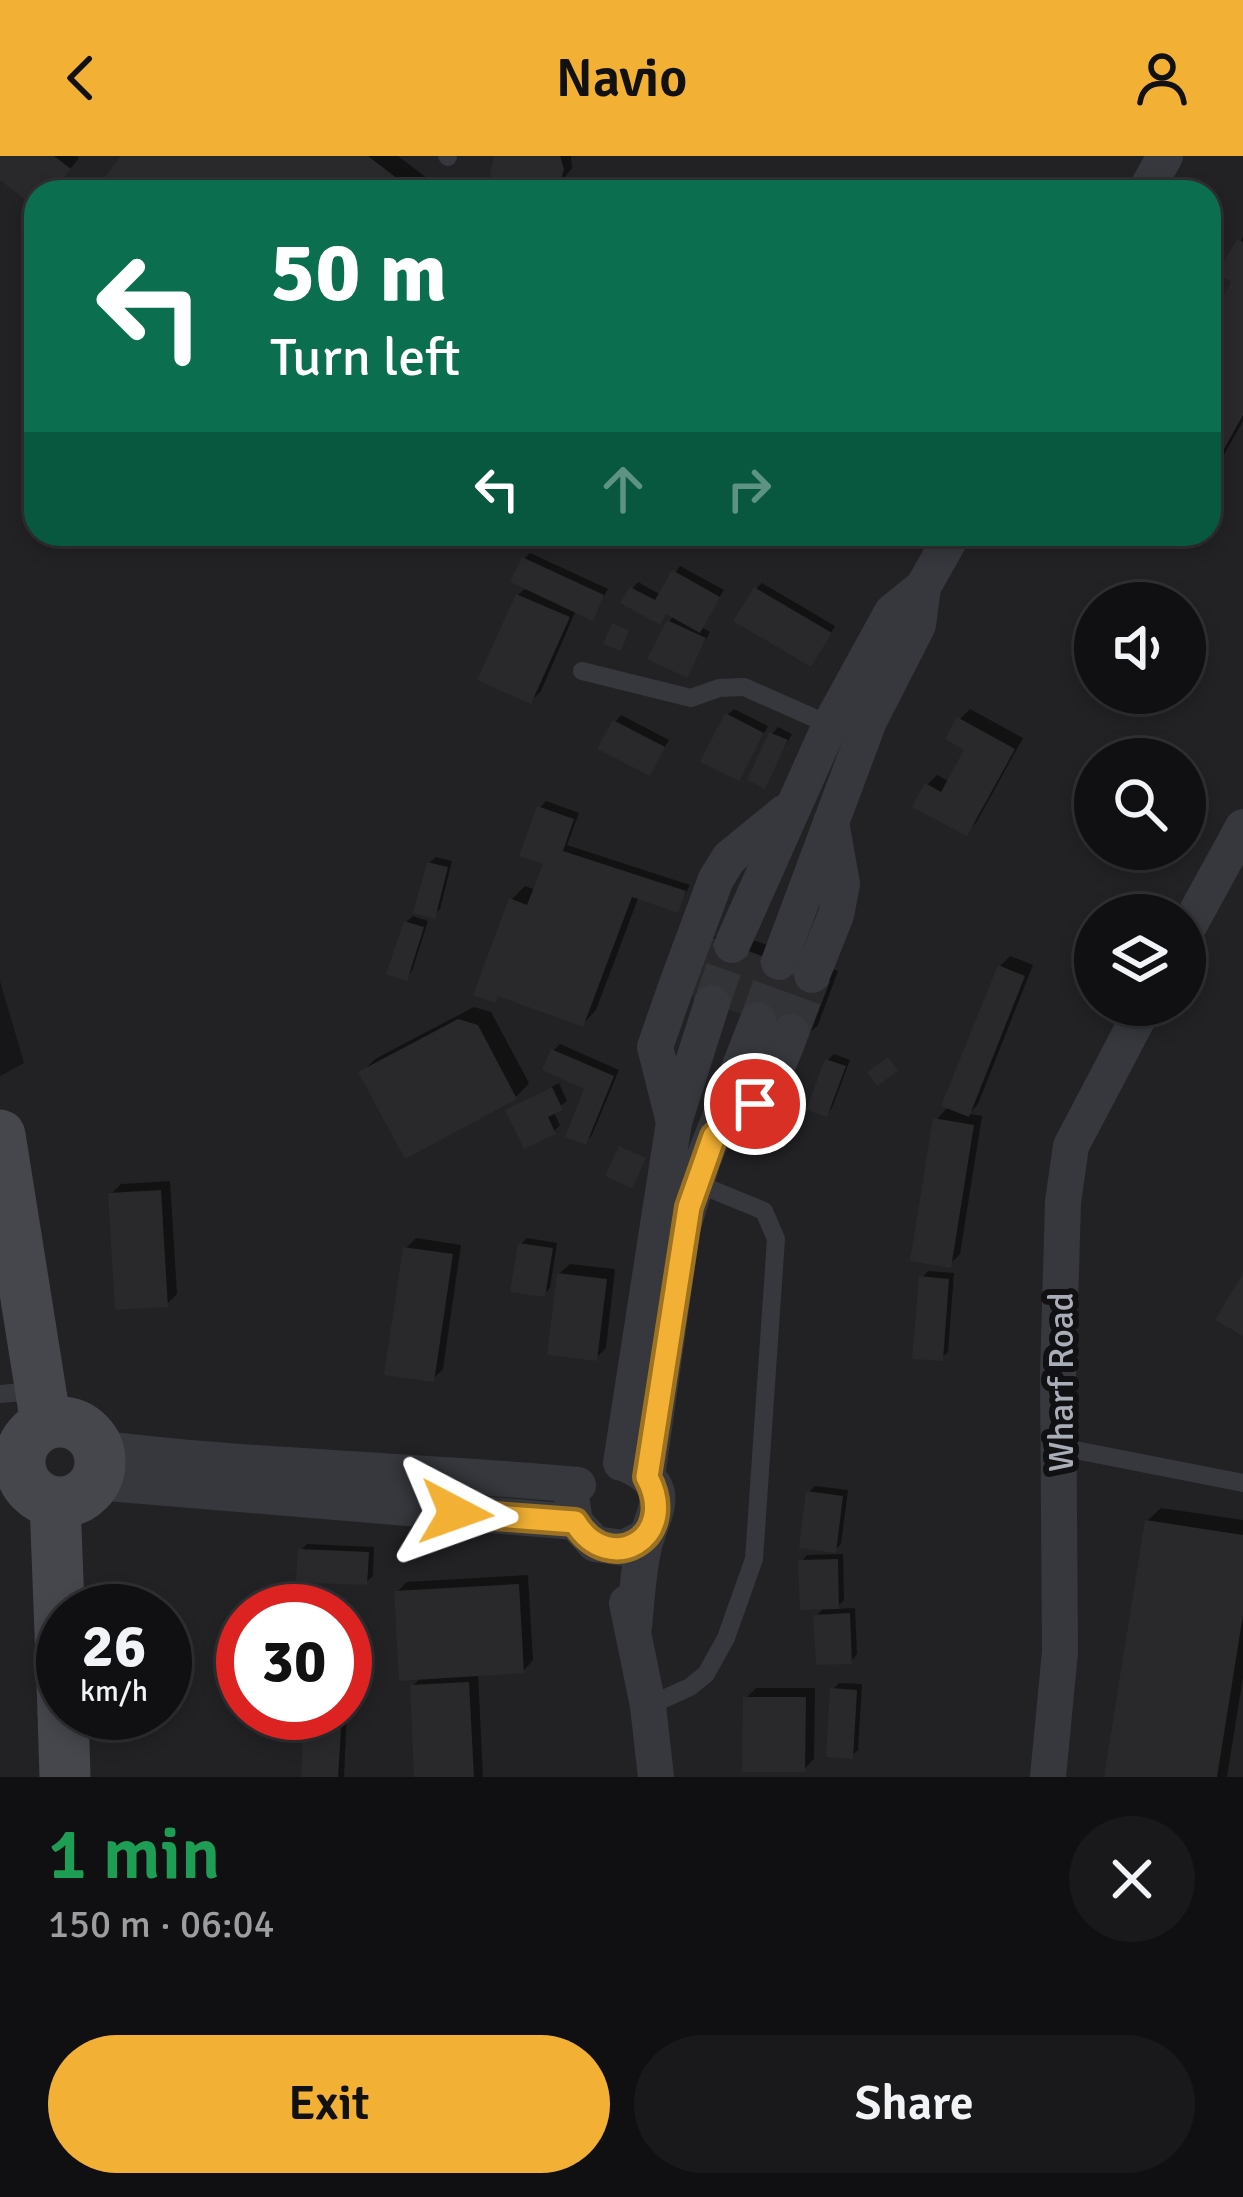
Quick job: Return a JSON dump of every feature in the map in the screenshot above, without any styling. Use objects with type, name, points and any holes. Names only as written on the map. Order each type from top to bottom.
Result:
[{"type":"street","points":[[732,945],[830,724],[892,612],[923,587],[946,546]]},
{"type":"street","points":[[795,969],[836,915],[842,884],[830,817],[869,721],[918,625],[923,587]]},
{"type":"street","points":[[674,1122],[655,1047],[716,879],[729,858],[796,803]]},
{"type":"street","points":[[1206,895],[1243,827]]},
{"type":"street","points":[[634,1470],[674,1122],[712,1003]]},
{"type":"street","points":[[634,1470],[682,1230],[696,1183],[714,1136],[775,1026]]},
{"type":"street","name":"Wharf Road","points":[[1048,1777],[1060,1652],[1063,1202],[1071,1146],[1134,1026]]},
{"type":"street","points":[[0,1135],[29,1403],[28,1437],[20,1463],[27,1486],[36,1495],[83,1477],[174,1473],[286,1482],[575,1522]]},
{"type":"street","points":[[29,1403],[86,1431],[74,1584]]},
{"type":"street","points":[[286,1482],[416,1470],[578,1485]]},
{"type":"street","points":[[634,1626],[646,1536],[659,1509],[657,1494],[634,1470],[591,1471],[578,1485],[572,1504],[583,1535],[609,1549],[624,1548],[646,1536]]},
{"type":"street","points":[[609,1549],[634,1626],[656,1777]]},
{"type":"street","points":[[64,1740],[65,1777]]},
{"type":"lane","points":[[582,671],[691,698],[718,688],[744,687],[830,724]]},
{"type":"lane","points":[[648,1706],[690,1687],[706,1674],[734,1620],[754,1559],[776,1239],[764,1211],[696,1183]]},
{"type":"lane","points":[[1060,1447],[1243,1483]]},
{"type":"shaded area","points":[[0,156],[1243,156],[1243,1777],[0,1777],[0,1076],[24,1063],[0,981]]},
{"type":"building","points":[[0,156],[54,156],[71,169],[62,180],[24,180],[24,199],[0,180]]},
{"type":"building","points":[[121,156],[368,156],[399,180],[102,180]]},
{"type":"building","points":[[494,156],[560,156],[564,169],[561,180],[492,180]]},
{"type":"building","points":[[1237,239],[1243,242],[1243,415],[1221,454],[1221,300],[1231,282],[1221,276],[1221,267]]},
{"type":"building","points":[[522,557],[604,595],[593,621],[510,582]]},
{"type":"building","points":[[672,570],[720,597],[700,633],[666,614],[660,625],[620,603],[630,587],[655,600]]},
{"type":"building","points":[[754,587],[832,633],[811,667],[733,621]]},
{"type":"building","points":[[516,594],[570,617],[531,704],[477,680]]},
{"type":"building","points":[[667,620],[706,638],[687,678],[647,659]]},
{"type":"building","points":[[612,623],[629,631],[621,651],[603,644]]},
{"type":"building","points":[[725,713],[764,733],[739,781],[700,762]]},
{"type":"building","points":[[957,717],[1015,749],[967,836],[912,807],[925,783],[941,792],[964,750],[945,739]]},
{"type":"building","points":[[613,720],[665,747],[650,776],[597,749]]},
{"type":"building","points":[[769,732],[788,740],[765,789],[747,780]]},
{"type":"building","points":[[537,806],[574,819],[563,851],[686,891],[678,913],[632,897],[583,1027],[498,996],[495,1003],[473,995],[509,898],[527,905],[543,864],[519,856]]},
{"type":"building","points":[[427,862],[448,867],[435,919],[413,913]]},
{"type":"building","points":[[404,921],[424,927],[407,981],[386,974]]},
{"type":"building","points":[[710,937],[830,981],[808,1039],[689,995]]},
{"type":"building","points":[[998,965],[1025,976],[969,1117],[941,1106]]},
{"type":"building","points":[[458,1019],[478,1025],[517,1099],[405,1159],[358,1072]]},
{"type":"building","points":[[551,1049],[614,1076],[586,1145],[565,1137],[584,1089],[542,1070]]},
{"type":"building","points":[[888,1057],[898,1071],[877,1086],[867,1072]]},
{"type":"building","points":[[825,1059],[846,1066],[827,1117],[806,1110]]},
{"type":"building","points":[[552,1087],[563,1110],[548,1117],[556,1134],[524,1149],[505,1110]]},
{"type":"building","points":[[933,1118],[974,1125],[951,1268],[910,1261]]},
{"type":"building","points":[[619,1146],[646,1158],[632,1188],[605,1176]]},
{"type":"building","points":[[161,1190],[168,1307],[115,1310],[108,1193]]},
{"type":"building","points":[[518,1243],[553,1248],[545,1297],[510,1292]]},
{"type":"building","points":[[403,1247],[453,1254],[434,1382],[384,1375]]},
{"type":"building","points":[[557,1273],[607,1279],[597,1361],[547,1355]]},
{"type":"building","points":[[1243,1273],[1243,1336],[1215,1320]]},
{"type":"building","points":[[919,1276],[949,1279],[943,1361],[912,1359]]},
{"type":"building","points":[[806,1491],[843,1496],[836,1553],[799,1548]]},
{"type":"building","points":[[1145,1520],[1243,1535],[1243,1615],[1217,1777],[1104,1777]]},
{"type":"building","points":[[298,1549],[369,1552],[367,1584],[296,1582]]},
{"type":"building","points":[[838,1559],[839,1609],[800,1610],[798,1560]]},
{"type":"building","points":[[519,1584],[524,1673],[399,1681],[394,1591]]},
{"type":"building","points":[[850,1613],[852,1664],[816,1665],[813,1615]]},
{"type":"building","points":[[469,1682],[474,1777],[414,1777],[410,1685]]},
{"type":"building","points":[[830,1688],[857,1690],[853,1759],[826,1757]]},
{"type":"building","points":[[743,1697],[806,1697],[805,1772],[742,1772]]},
{"type":"building","points":[[303,1740],[340,1740],[338,1777],[301,1777]]},
{"type":"tunnel","points":[[712,1003],[732,945]]},
{"type":"tunnel","points":[[758,1020],[779,962]]},
{"type":"tunnel","points":[[791,1032],[812,975]]},
{"type":"route","points":[[456,1513],[575,1522],[583,1535],[609,1549],[624,1548],[646,1536],[659,1509],[647,1477],[682,1230],[714,1136],[755,1104]]}]
